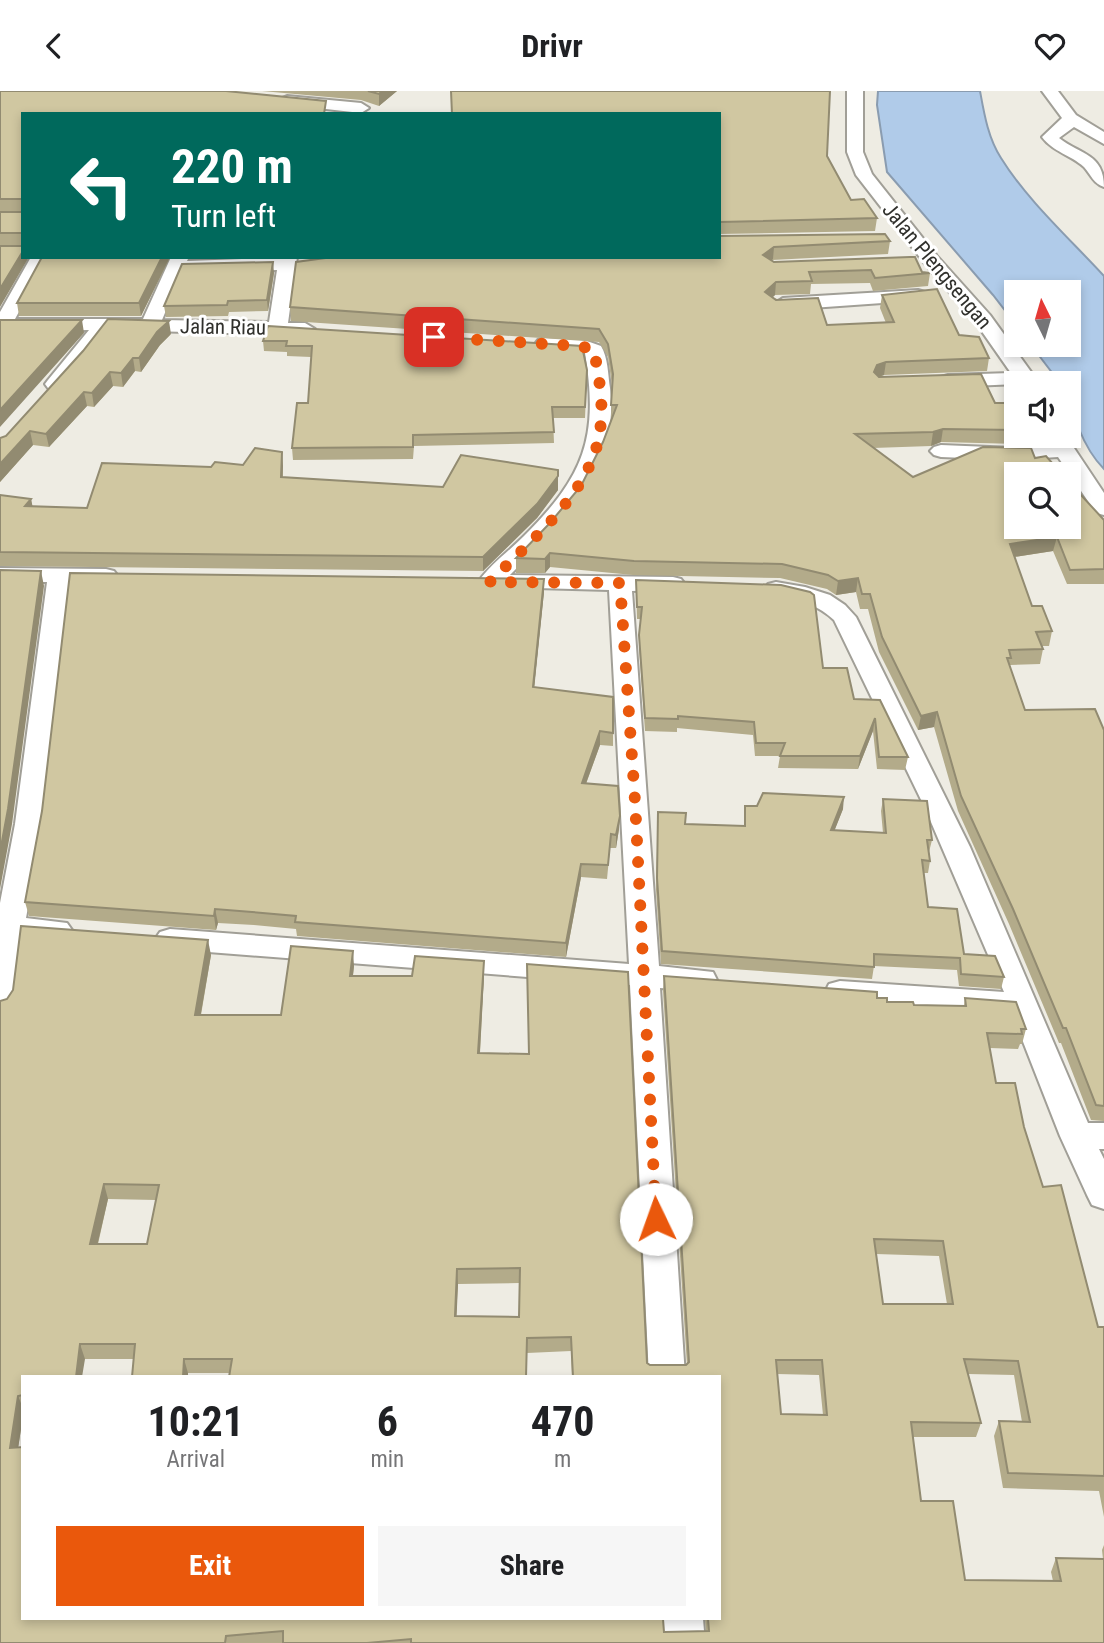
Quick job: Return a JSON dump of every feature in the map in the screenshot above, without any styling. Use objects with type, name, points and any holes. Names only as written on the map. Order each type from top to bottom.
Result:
[{"type":"street","name":"Jalan Plengsengan","points":[[855,91],[855,152],[867,180],[931,260],[983,319],[1020,371]]},
{"type":"street","points":[[1051,91],[1070,118],[1104,139]]},
{"type":"street","points":[[273,100],[361,108]]},
{"type":"street","points":[[1070,118],[1069,123],[1050,137],[1088,162],[1104,182]]},
{"type":"street","points":[[888,240],[915,238]]},
{"type":"street","points":[[1,325],[39,259]]},
{"type":"street","points":[[907,261],[931,260]]},
{"type":"street","points":[[150,325],[178,262],[308,265]]},
{"type":"street","points":[[278,328],[287,263]]},
{"type":"street","points":[[775,304],[901,298],[958,291]]},
{"type":"street","points":[[43,396],[104,324]]},
{"type":"street","name":"Jalan Riau","points":[[1,325],[104,324],[330,331]]},
{"type":"street","points":[[490,582],[554,516],[579,485],[594,456],[599,439],[600,390],[594,350],[580,346],[525,343]]},
{"type":"street","points":[[923,382],[1004,381]]},
{"type":"street","points":[[941,451],[1014,454],[1062,448],[1104,508]]},
{"type":"street","points":[[0,575],[136,576]]},
{"type":"street","points":[[0,1004],[5,926],[29,824],[59,576]]},
{"type":"street","points":[[464,581],[701,585]]},
{"type":"street","points":[[620,583],[667,1375]]},
{"type":"street","points":[[750,587],[813,594],[834,606],[844,617],[904,730],[1025,1005],[1090,1136],[1104,1195]]},
{"type":"street","points":[[5,926],[78,932]]},
{"type":"street","points":[[146,937],[734,983]]},
{"type":"street","points":[[813,990],[1025,1005]]},
{"type":"street","points":[[683,1620],[685,1643]]},
{"type":"water","points":[[878,91],[980,91],[990,134],[1011,174],[1104,276],[1104,469],[1090,451],[1081,433],[1081,371],[1051,371],[1040,357],[1082,357],[1082,280],[1004,280],[1004,309],[887,172],[877,105]]},
{"type":"building","points":[[0,91],[226,91],[326,101],[324,112],[21,112],[21,199],[0,199]]},
{"type":"building","points":[[451,91],[830,91],[827,156],[851,200],[864,199],[877,218],[721,222],[721,112],[452,112]]},
{"type":"building","points":[[0,212],[21,212],[21,233],[0,233]]},
{"type":"building","points":[[885,234],[890,241],[774,247],[763,255],[774,262],[915,257],[922,272],[930,273],[875,278],[871,270],[809,272],[812,281],[776,282],[765,292],[776,300],[818,298],[827,325],[894,322],[882,295],[937,289],[959,335],[979,337],[989,358],[886,362],[877,365],[874,372],[879,377],[981,374],[995,403],[1004,403],[1004,430],[943,429],[933,432],[855,434],[913,477],[983,447],[1031,448],[1035,458],[1046,456],[1051,462],[1004,462],[1004,539],[1044,539],[1010,544],[1032,606],[1042,606],[1052,631],[1036,632],[1043,649],[1009,650],[1011,658],[1007,658],[1025,710],[1095,709],[1104,730],[1104,1106],[1096,1105],[1066,1028],[1063,1028],[1013,909],[961,796],[937,712],[921,716],[882,637],[870,594],[862,594],[858,578],[838,581],[828,575],[782,564],[634,561],[550,553],[545,559],[516,558],[581,486],[603,442],[617,405],[611,405],[613,374],[608,344],[599,329],[290,307],[296,262],[318,259],[721,259],[721,236]]},
{"type":"building","points":[[0,246],[21,246],[21,254],[0,289]]},
{"type":"building","points":[[41,259],[161,259],[139,303],[17,303]]},
{"type":"building","points":[[273,262],[267,300],[228,301],[227,305],[164,306],[182,264]]},
{"type":"building","points":[[108,319],[169,321],[157,332],[139,358],[133,358],[121,373],[110,372],[92,393],[84,392],[46,434],[30,431],[0,464],[0,438],[6,436],[83,351]]},
{"type":"building","points":[[0,320],[82,320],[0,410]]},
{"type":"building","points":[[268,326],[582,346],[587,370],[585,407],[552,407],[554,432],[413,435],[413,447],[292,448],[297,403],[308,403],[312,346],[286,346],[287,341],[263,341]]},
{"type":"building","points":[[255,448],[282,452],[281,477],[443,487],[461,455],[558,470],[558,476],[537,504],[483,557],[0,552],[0,495],[31,499],[25,506],[87,508],[102,463],[211,467],[215,462],[243,465]]},
{"type":"building","points":[[1081,495],[1104,520],[1104,569],[1070,570],[1058,539],[1081,539]]},
{"type":"building","points":[[0,570],[41,571],[0,852]]},
{"type":"building","points":[[70,573],[544,579],[533,687],[613,697],[613,733],[600,731],[582,783],[618,786],[620,816],[616,835],[611,834],[608,865],[581,864],[566,943],[295,922],[296,916],[215,909],[214,916],[25,902],[42,811]]},
{"type":"building","points":[[636,580],[781,585],[810,592],[814,595],[823,668],[847,668],[854,699],[880,700],[908,757],[879,757],[875,718],[860,756],[780,756],[785,743],[756,743],[754,722],[678,716],[678,719],[645,718],[639,635],[642,607],[637,607]]},
{"type":"building","points":[[763,793],[844,797],[831,830],[886,833],[883,799],[927,801],[932,840],[927,840],[930,861],[922,860],[928,907],[957,909],[964,954],[995,956],[1004,977],[961,974],[960,958],[874,954],[874,967],[662,951],[657,878],[658,812],[686,813],[685,824],[745,826],[745,806],[757,806]]},
{"type":"building","points":[[21,926],[208,940],[195,1015],[281,1015],[291,946],[353,951],[350,976],[412,976],[415,956],[484,961],[478,1053],[529,1054],[527,964],[628,972],[647,1363],[650,1365],[686,1365],[689,1362],[664,976],[877,992],[877,998],[887,998],[887,1002],[913,1002],[914,1005],[966,1006],[965,998],[1016,1002],[1026,1029],[1021,1029],[1022,1034],[987,1033],[996,1083],[1015,1083],[1024,1127],[1043,1187],[1061,1185],[1098,1327],[1104,1327],[1104,1476],[1008,1473],[999,1421],[1030,1422],[1018,1361],[964,1359],[981,1423],[911,1422],[921,1501],[953,1501],[965,1580],[1061,1581],[1056,1558],[1104,1559],[1104,1643],[411,1643],[411,1639],[367,1643],[283,1643],[283,1631],[226,1636],[225,1643],[0,1643],[0,1001],[7,999],[13,990]],"holes":[[[104,1184],[159,1185],[147,1244],[90,1244]],[[874,1239],[943,1241],[953,1304],[883,1304]],[[520,1268],[519,1317],[455,1316],[457,1269]],[[776,1360],[822,1360],[827,1415],[781,1414]]]},
{"type":"route","points":[[434,337],[580,346],[594,350],[601,419],[594,456],[579,485],[554,516],[490,582],[620,583],[635,801],[656,1219]]}]
